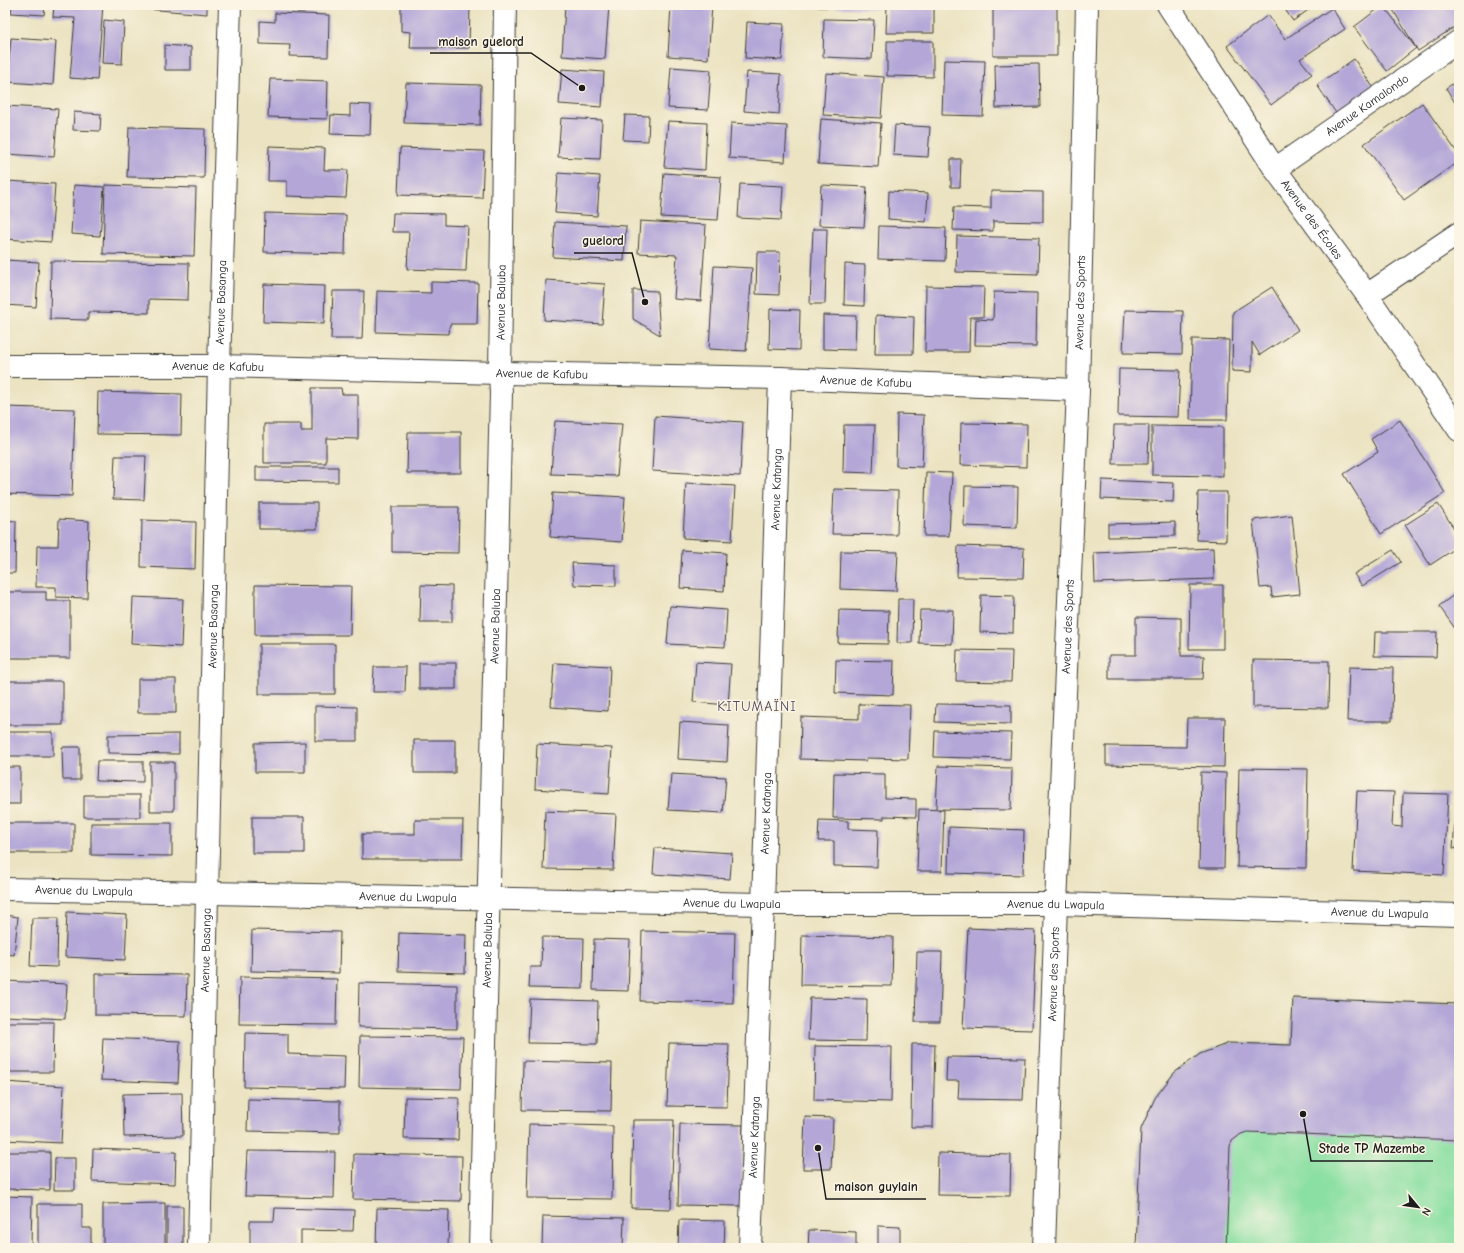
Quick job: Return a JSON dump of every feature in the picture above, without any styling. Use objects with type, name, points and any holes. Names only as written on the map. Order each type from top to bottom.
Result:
[{"type":"street","name":"Avenue Basanga","points":[[199,1248],[230,5]]},
{"type":"street","name":"Avenue Baluba","points":[[480,1248],[501,393],[500,373],[505,5]]},
{"type":"street","name":"Avenue des Sports","points":[[1044,1248],[1056,904],[1078,390],[1087,5]]},
{"type":"street","name":"Avenue des Écoles","points":[[1168,5],[1275,169],[1367,295],[1459,430]]},
{"type":"street","name":"Avenue Kamalondo","points":[[1275,169],[1459,41]]},
{"type":"street","points":[[1367,295],[1459,233]]},
{"type":"street","name":"Avenue de Kafubu","points":[[5,366],[220,366],[780,378],[1078,390]]},
{"type":"street","name":"Avenue Katanga","points":[[750,1248],[780,378]]},
{"type":"street","name":"Avenue du Lwapula","points":[[5,889],[489,900],[763,904],[1056,904],[1459,915]]},
{"type":"green space","points":[[1293,998],[1459,1004],[1459,1248],[1136,1248],[1141,1129],[1155,1098],[1174,1073],[1200,1054],[1229,1043],[1291,1045]]},
{"type":"building","points":[[12,5],[45,5],[44,15],[11,13]]},
{"type":"building","points":[[54,5],[103,5],[97,80],[70,78],[75,18],[53,17]]},
{"type":"building","points":[[207,5],[207,14],[110,6]]},
{"type":"building","points":[[401,5],[470,5],[469,48],[410,48],[411,32],[401,31]]},
{"type":"building","points":[[565,5],[609,5],[605,59],[562,56]]},
{"type":"building","points":[[671,5],[712,6],[708,59],[668,56]]},
{"type":"building","points":[[818,5],[880,5],[879,9],[818,7]]},
{"type":"building","points":[[887,5],[934,5],[934,33],[886,33]]},
{"type":"building","points":[[1282,5],[1315,5],[1293,21]]},
{"type":"building","points":[[1383,5],[1416,48],[1387,71],[1354,27]]},
{"type":"building","points":[[1390,5],[1455,5],[1459,12],[1459,24],[1418,51]]},
{"type":"building","points":[[993,6],[1057,6],[1057,56],[993,56]]},
{"type":"building","points":[[1332,8],[1345,29],[1300,59],[1312,74],[1271,105],[1227,46],[1268,15],[1285,39]]},
{"type":"building","points":[[275,13],[329,15],[328,57],[289,56],[290,45],[260,44],[260,21],[275,22]]},
{"type":"building","points":[[824,19],[874,20],[872,59],[823,57]]},
{"type":"building","points":[[104,20],[124,22],[122,64],[102,63]]},
{"type":"building","points":[[747,22],[784,24],[782,60],[745,58]]},
{"type":"building","points":[[11,38],[56,41],[53,85],[7,82]]},
{"type":"building","points":[[887,41],[933,41],[933,77],[887,76]]},
{"type":"building","points":[[165,45],[191,47],[191,70],[165,70]]},
{"type":"building","points":[[1354,59],[1375,90],[1338,116],[1317,85]]},
{"type":"building","points":[[944,60],[985,61],[983,116],[942,115]]},
{"type":"building","points":[[1039,64],[1040,107],[996,108],[995,65]]},
{"type":"building","points":[[671,67],[711,70],[708,110],[668,108]]},
{"type":"building","points":[[562,69],[604,72],[602,107],[559,104]]},
{"type":"building","points":[[747,72],[781,74],[779,114],[744,111]]},
{"type":"building","points":[[826,73],[884,77],[881,118],[823,115]]},
{"type":"building","points":[[270,79],[328,81],[327,119],[268,117]]},
{"type":"building","points":[[1459,80],[1459,109],[1446,88]]},
{"type":"building","points":[[406,83],[481,85],[480,125],[404,123]]},
{"type":"building","points":[[5,84],[10,84],[9,99],[5,98]]},
{"type":"building","points":[[1422,103],[1459,155],[1459,161],[1404,200],[1364,144]]},
{"type":"building","points":[[350,104],[371,105],[370,135],[330,134],[331,115],[350,116]]},
{"type":"building","points":[[5,106],[58,109],[54,157],[5,154]]},
{"type":"building","points":[[74,112],[101,114],[100,131],[73,130]]},
{"type":"building","points":[[625,115],[649,116],[648,141],[623,140]]},
{"type":"building","points":[[561,118],[602,120],[600,159],[558,157]]},
{"type":"building","points":[[821,119],[881,123],[878,167],[818,164]]},
{"type":"building","points":[[668,121],[707,123],[705,170],[664,167]]},
{"type":"building","points":[[731,123],[787,126],[785,162],[729,158]]},
{"type":"building","points":[[895,125],[930,127],[928,157],[893,155]]},
{"type":"building","points":[[129,127],[205,129],[204,178],[127,177]]},
{"type":"building","points":[[269,146],[325,148],[324,170],[348,170],[346,198],[287,196],[287,181],[268,181]]},
{"type":"building","points":[[400,148],[484,151],[482,198],[398,195]]},
{"type":"building","points":[[951,159],[961,159],[960,187],[951,187]]},
{"type":"building","points":[[558,173],[600,176],[597,216],[555,213]]},
{"type":"building","points":[[664,173],[721,177],[718,220],[661,217]]},
{"type":"building","points":[[7,181],[55,184],[51,242],[5,239]]},
{"type":"building","points":[[740,184],[783,186],[781,220],[738,218]]},
{"type":"building","points":[[74,185],[104,187],[100,236],[71,234]]},
{"type":"building","points":[[105,185],[196,188],[194,256],[103,254]]},
{"type":"building","points":[[821,185],[867,187],[864,227],[819,225]]},
{"type":"building","points":[[889,191],[928,193],[926,222],[888,219]]},
{"type":"building","points":[[991,191],[1043,192],[1043,222],[993,221],[993,231],[953,230],[954,207],[991,208]]},
{"type":"building","points":[[265,213],[346,215],[345,254],[264,252]]},
{"type":"building","points":[[393,213],[444,214],[444,225],[468,226],[466,271],[407,269],[409,232],[392,232]]},
{"type":"building","points":[[640,221],[706,225],[701,301],[674,299],[677,255],[638,253]]},
{"type":"building","points":[[555,222],[626,226],[624,261],[553,257]]},
{"type":"building","points":[[879,226],[946,228],[945,261],[878,259]]},
{"type":"building","points":[[813,229],[827,229],[825,304],[810,304]]},
{"type":"building","points":[[957,236],[1039,238],[1038,274],[956,272]]},
{"type":"building","points":[[757,252],[780,252],[779,295],[756,294]]},
{"type":"building","points":[[5,260],[39,262],[36,307],[5,305]]},
{"type":"building","points":[[51,261],[189,263],[188,300],[149,299],[149,313],[88,312],[88,320],[50,319]]},
{"type":"building","points":[[845,264],[865,265],[864,306],[844,305]]},
{"type":"building","points":[[714,266],[752,268],[746,351],[709,349]]},
{"type":"building","points":[[546,280],[605,284],[602,324],[544,320]]},
{"type":"building","points":[[431,282],[478,283],[477,324],[450,324],[449,334],[376,332],[377,291],[431,293]]},
{"type":"building","points":[[264,284],[325,286],[324,324],[263,322]]},
{"type":"building","points":[[926,286],[984,287],[983,317],[970,317],[969,352],[925,352]]},
{"type":"building","points":[[1272,287],[1298,330],[1260,355],[1252,342],[1252,372],[1232,371],[1233,312]]},
{"type":"building","points":[[633,290],[657,291],[660,335],[633,319]]},
{"type":"building","points":[[333,291],[364,291],[362,339],[331,339]]},
{"type":"building","points":[[994,292],[1037,293],[1036,346],[975,345],[976,319],[993,320]]},
{"type":"building","points":[[770,309],[800,310],[799,350],[769,349]]},
{"type":"building","points":[[1125,310],[1183,311],[1182,354],[1123,353]]},
{"type":"building","points":[[823,315],[856,316],[855,350],[823,349]]},
{"type":"building","points":[[876,315],[914,317],[913,354],[875,354]]},
{"type":"building","points":[[1192,339],[1229,340],[1227,420],[1190,420]]},
{"type":"building","points":[[1119,369],[1180,370],[1178,417],[1118,416]]},
{"type":"building","points":[[312,388],[341,388],[342,394],[358,394],[358,439],[326,438],[326,463],[264,463],[264,424],[301,424],[301,431],[312,431]]},
{"type":"building","points":[[98,392],[182,394],[181,435],[97,434]]},
{"type":"building","points":[[5,407],[75,409],[72,496],[5,494]]},
{"type":"building","points":[[897,414],[924,415],[922,467],[896,466]]},
{"type":"building","points":[[655,416],[743,422],[740,476],[652,471]]},
{"type":"building","points":[[1400,420],[1445,493],[1381,534],[1344,474],[1378,452],[1371,439]]},
{"type":"building","points":[[555,421],[622,424],[617,476],[551,474]]},
{"type":"building","points":[[961,423],[1027,424],[1026,467],[960,465]]},
{"type":"building","points":[[844,425],[875,425],[873,473],[843,472]]},
{"type":"building","points":[[1114,425],[1149,425],[1148,464],[1113,464]]},
{"type":"building","points":[[1152,426],[1223,427],[1223,476],[1152,475]]},
{"type":"building","points":[[408,432],[461,432],[461,473],[407,473]]},
{"type":"building","points":[[115,456],[146,456],[144,500],[113,499]]},
{"type":"building","points":[[256,467],[338,467],[338,482],[256,481]]},
{"type":"building","points":[[926,472],[952,473],[949,536],[924,536]]},
{"type":"building","points":[[1102,480],[1174,483],[1173,502],[1101,499]]},
{"type":"building","points":[[686,483],[735,486],[732,541],[683,538]]},
{"type":"building","points":[[965,486],[1018,487],[1017,528],[964,526]]},
{"type":"building","points":[[834,489],[898,491],[897,535],[832,534]]},
{"type":"building","points":[[1198,492],[1227,492],[1226,541],[1197,540]]},
{"type":"building","points":[[553,493],[625,497],[622,542],[550,537]]},
{"type":"building","points":[[259,503],[317,503],[317,529],[259,529]]},
{"type":"building","points":[[1438,504],[1459,536],[1459,546],[1430,565],[1405,525]]},
{"type":"building","points":[[392,507],[459,507],[458,553],[392,552]]},
{"type":"building","points":[[1292,515],[1300,594],[1272,597],[1271,587],[1260,588],[1253,520]]},
{"type":"building","points":[[59,519],[89,521],[87,598],[56,597],[56,587],[36,587],[37,546],[58,546]]},
{"type":"building","points":[[5,520],[16,521],[15,573],[5,573]]},
{"type":"building","points":[[142,520],[196,522],[195,569],[141,567]]},
{"type":"building","points":[[1175,522],[1175,536],[1108,537],[1108,524]]},
{"type":"building","points":[[958,546],[1024,548],[1023,578],[957,577]]},
{"type":"building","points":[[1213,548],[1214,579],[1095,583],[1094,553]]},
{"type":"building","points":[[682,550],[726,553],[724,591],[680,588]]},
{"type":"building","points":[[1393,550],[1401,562],[1362,586],[1354,574]]},
{"type":"building","points":[[841,551],[898,552],[896,591],[840,589]]},
{"type":"building","points":[[572,563],[616,565],[616,586],[574,585]]},
{"type":"building","points":[[255,585],[351,586],[350,635],[255,635]]},
{"type":"building","points":[[421,585],[452,586],[452,622],[420,622]]},
{"type":"building","points":[[1190,585],[1223,585],[1223,649],[1189,649]]},
{"type":"building","points":[[1459,591],[1459,634],[1439,606]]},
{"type":"building","points":[[5,592],[46,592],[46,601],[70,601],[70,658],[5,658]]},
{"type":"building","points":[[981,595],[1014,596],[1013,633],[980,632]]},
{"type":"building","points":[[133,597],[183,599],[181,647],[131,644]]},
{"type":"building","points":[[898,599],[913,599],[912,643],[897,643]]},
{"type":"building","points":[[670,606],[727,610],[725,647],[667,644]]},
{"type":"building","points":[[839,610],[889,611],[888,644],[838,643]]},
{"type":"building","points":[[920,610],[953,610],[952,644],[919,643]]},
{"type":"building","points":[[1136,617],[1181,618],[1181,656],[1204,656],[1203,679],[1109,679],[1109,655],[1136,655]]},
{"type":"building","points":[[1375,632],[1437,632],[1436,657],[1374,656]]},
{"type":"building","points":[[259,644],[335,644],[335,694],[259,694]]},
{"type":"building","points":[[957,650],[1012,651],[1011,682],[956,681]]},
{"type":"building","points":[[836,660],[894,661],[893,695],[835,693]]},
{"type":"building","points":[[1253,660],[1329,661],[1328,708],[1253,707]]},
{"type":"building","points":[[696,662],[731,664],[728,705],[693,702]]},
{"type":"building","points":[[419,663],[456,663],[456,689],[419,689]]},
{"type":"building","points":[[554,663],[610,666],[608,711],[551,707]]},
{"type":"building","points":[[374,667],[406,667],[405,692],[373,692]]},
{"type":"building","points":[[1349,667],[1393,668],[1392,721],[1347,721]]},
{"type":"building","points":[[138,679],[176,679],[176,713],[138,713]]},
{"type":"building","points":[[5,681],[63,681],[63,725],[5,725]]},
{"type":"building","points":[[859,704],[910,705],[908,759],[866,758],[866,761],[800,759],[801,717],[859,719]]},
{"type":"building","points":[[936,704],[1011,705],[1011,724],[935,722]]},
{"type":"building","points":[[315,706],[357,707],[357,741],[315,741]]},
{"type":"building","points":[[1187,718],[1225,718],[1224,767],[1106,765],[1106,746],[1186,747]]},
{"type":"building","points":[[680,722],[729,725],[727,762],[678,759]]},
{"type":"building","points":[[935,731],[1011,733],[1010,759],[934,757]]},
{"type":"building","points":[[5,732],[53,732],[53,756],[5,756]]},
{"type":"building","points":[[179,734],[179,754],[108,753],[108,735]]},
{"type":"building","points":[[414,740],[455,740],[455,773],[414,773]]},
{"type":"building","points":[[305,742],[305,772],[255,772],[255,743]]},
{"type":"building","points":[[537,744],[612,748],[609,794],[535,789]]},
{"type":"building","points":[[62,747],[80,747],[80,780],[63,780]]},
{"type":"building","points":[[97,761],[143,761],[143,782],[96,781]]},
{"type":"building","points":[[150,762],[174,762],[174,811],[150,811]]},
{"type":"building","points":[[938,766],[1012,768],[1011,810],[936,809]]},
{"type":"building","points":[[5,767],[20,767],[20,804],[5,804]]},
{"type":"building","points":[[1239,768],[1308,769],[1306,868],[1237,867]]},
{"type":"building","points":[[1201,772],[1226,773],[1224,868],[1199,868]]},
{"type":"building","points":[[834,773],[885,774],[885,798],[916,799],[916,817],[884,816],[884,819],[833,818]]},
{"type":"building","points":[[671,774],[726,777],[723,813],[668,810]]},
{"type":"building","points":[[1357,791],[1394,792],[1392,826],[1402,827],[1403,793],[1448,794],[1444,875],[1353,871]]},
{"type":"building","points":[[84,795],[140,795],[140,817],[84,817]]},
{"type":"building","points":[[919,809],[944,810],[942,871],[917,871]]},
{"type":"building","points":[[1456,809],[1459,809],[1459,849],[1453,848]]},
{"type":"building","points":[[545,811],[616,814],[613,870],[543,869]]},
{"type":"building","points":[[252,817],[304,817],[304,853],[252,853]]},
{"type":"building","points":[[415,820],[463,820],[462,859],[362,859],[362,834],[415,834]]},
{"type":"building","points":[[819,820],[848,821],[848,829],[878,830],[877,867],[834,866],[834,841],[818,841]]},
{"type":"building","points":[[5,823],[74,823],[74,853],[5,853]]},
{"type":"building","points":[[91,823],[172,823],[172,856],[91,855]]},
{"type":"building","points":[[949,827],[1024,830],[1023,875],[948,873]]},
{"type":"building","points":[[655,848],[732,853],[730,879],[653,874]]},
{"type":"building","points":[[67,912],[127,915],[125,960],[65,957]]},
{"type":"building","points":[[5,915],[18,917],[14,955],[5,954]]},
{"type":"building","points":[[32,918],[58,918],[57,967],[30,966]]},
{"type":"building","points":[[968,928],[1036,931],[1032,1030],[963,1028]]},
{"type":"building","points":[[252,930],[340,932],[339,973],[251,971]]},
{"type":"building","points":[[642,931],[735,933],[733,1003],[640,1001]]},
{"type":"building","points":[[399,933],[466,935],[465,973],[398,971]]},
{"type":"building","points":[[802,935],[893,937],[892,986],[801,985]]},
{"type":"building","points":[[542,937],[584,938],[583,989],[529,988],[530,967],[541,967]]},
{"type":"building","points":[[594,939],[630,940],[628,991],[593,990]]},
{"type":"building","points":[[917,952],[942,952],[940,1022],[915,1022]]},
{"type":"building","points":[[95,974],[187,975],[186,1016],[95,1015]]},
{"type":"building","points":[[240,977],[337,979],[336,1025],[239,1024]]},
{"type":"building","points":[[5,981],[67,984],[65,1019],[5,1016]]},
{"type":"building","points":[[359,983],[457,985],[457,1029],[358,1027]]},
{"type":"building","points":[[810,998],[867,999],[866,1041],[808,1040]]},
{"type":"building","points":[[1293,998],[1459,1004],[1459,1140],[1247,1132],[1241,1134],[1232,1141],[1230,1146],[1226,1248],[1136,1248],[1141,1129],[1155,1098],[1174,1073],[1200,1054],[1229,1043],[1291,1045]]},
{"type":"building","points":[[530,999],[598,1001],[597,1044],[528,1043]]},
{"type":"building","points":[[5,1022],[54,1022],[53,1072],[5,1072]]},
{"type":"building","points":[[245,1033],[288,1034],[288,1054],[345,1056],[344,1089],[244,1087]]},
{"type":"building","points":[[360,1036],[463,1037],[461,1089],[359,1087]]},
{"type":"building","points":[[103,1038],[180,1041],[178,1083],[101,1080]]},
{"type":"building","points":[[669,1043],[729,1044],[727,1107],[667,1106]]},
{"type":"building","points":[[912,1044],[935,1044],[933,1127],[911,1127]]},
{"type":"building","points":[[815,1046],[892,1047],[891,1102],[814,1100]]},
{"type":"building","points":[[947,1057],[1025,1058],[1023,1100],[958,1099],[959,1081],[946,1081]]},
{"type":"building","points":[[523,1061],[612,1063],[611,1111],[522,1110]]},
{"type":"building","points":[[5,1082],[64,1086],[61,1143],[5,1140]]},
{"type":"building","points":[[182,1093],[183,1136],[124,1137],[123,1094]]},
{"type":"building","points":[[405,1097],[459,1098],[458,1140],[404,1139]]},
{"type":"building","points":[[248,1099],[340,1101],[340,1133],[247,1131]]},
{"type":"building","points":[[805,1117],[833,1118],[831,1169],[803,1169]]},
{"type":"building","points":[[633,1120],[674,1120],[671,1209],[631,1208]]},
{"type":"building","points":[[529,1124],[613,1126],[612,1199],[527,1198]]},
{"type":"building","points":[[680,1124],[743,1125],[741,1206],[678,1205]]},
{"type":"building","points":[[93,1149],[176,1152],[175,1184],[92,1181]]},
{"type":"building","points":[[247,1151],[335,1152],[334,1198],[245,1196]]},
{"type":"building","points":[[5,1152],[50,1152],[50,1190],[5,1189]]},
{"type":"building","points":[[938,1153],[1011,1155],[1010,1196],[937,1195]]},
{"type":"building","points":[[354,1154],[462,1156],[461,1201],[353,1199]]},
{"type":"building","points":[[55,1158],[75,1158],[75,1190],[54,1190]]},
{"type":"building","points":[[5,1196],[32,1197],[31,1248],[5,1248]]},
{"type":"building","points":[[165,1203],[165,1248],[103,1248],[103,1204]]},
{"type":"building","points":[[38,1204],[82,1204],[82,1228],[91,1228],[91,1248],[38,1248]]},
{"type":"building","points":[[167,1206],[183,1206],[183,1248],[167,1248]]},
{"type":"building","points":[[275,1208],[354,1210],[353,1231],[301,1230],[301,1248],[250,1248],[250,1221],[274,1221]]},
{"type":"building","points":[[377,1208],[449,1210],[448,1248],[376,1248]]},
{"type":"building","points":[[543,1216],[624,1218],[623,1248],[542,1248]]},
{"type":"building","points":[[679,1220],[725,1221],[724,1248],[678,1248]]},
{"type":"building","points":[[878,1226],[900,1227],[900,1248],[878,1248]]},
{"type":"building","points":[[809,1230],[856,1232],[856,1248],[808,1248]]},
{"type":"building","points":[[954,1245],[1007,1247],[1007,1248],[954,1248]]},
{"type":"place","name":"maison guelord","points":[[582,88]]},
{"type":"place","name":"guelord","points":[[645,302]]},
{"type":"place","name":"Stade TP Mazembe","points":[[1303,1114]]},
{"type":"place","name":"maison guylain","points":[[818,1148]]},
{"type":"district","name":"KITUMAÏNI","points":[[757,706]]}]
